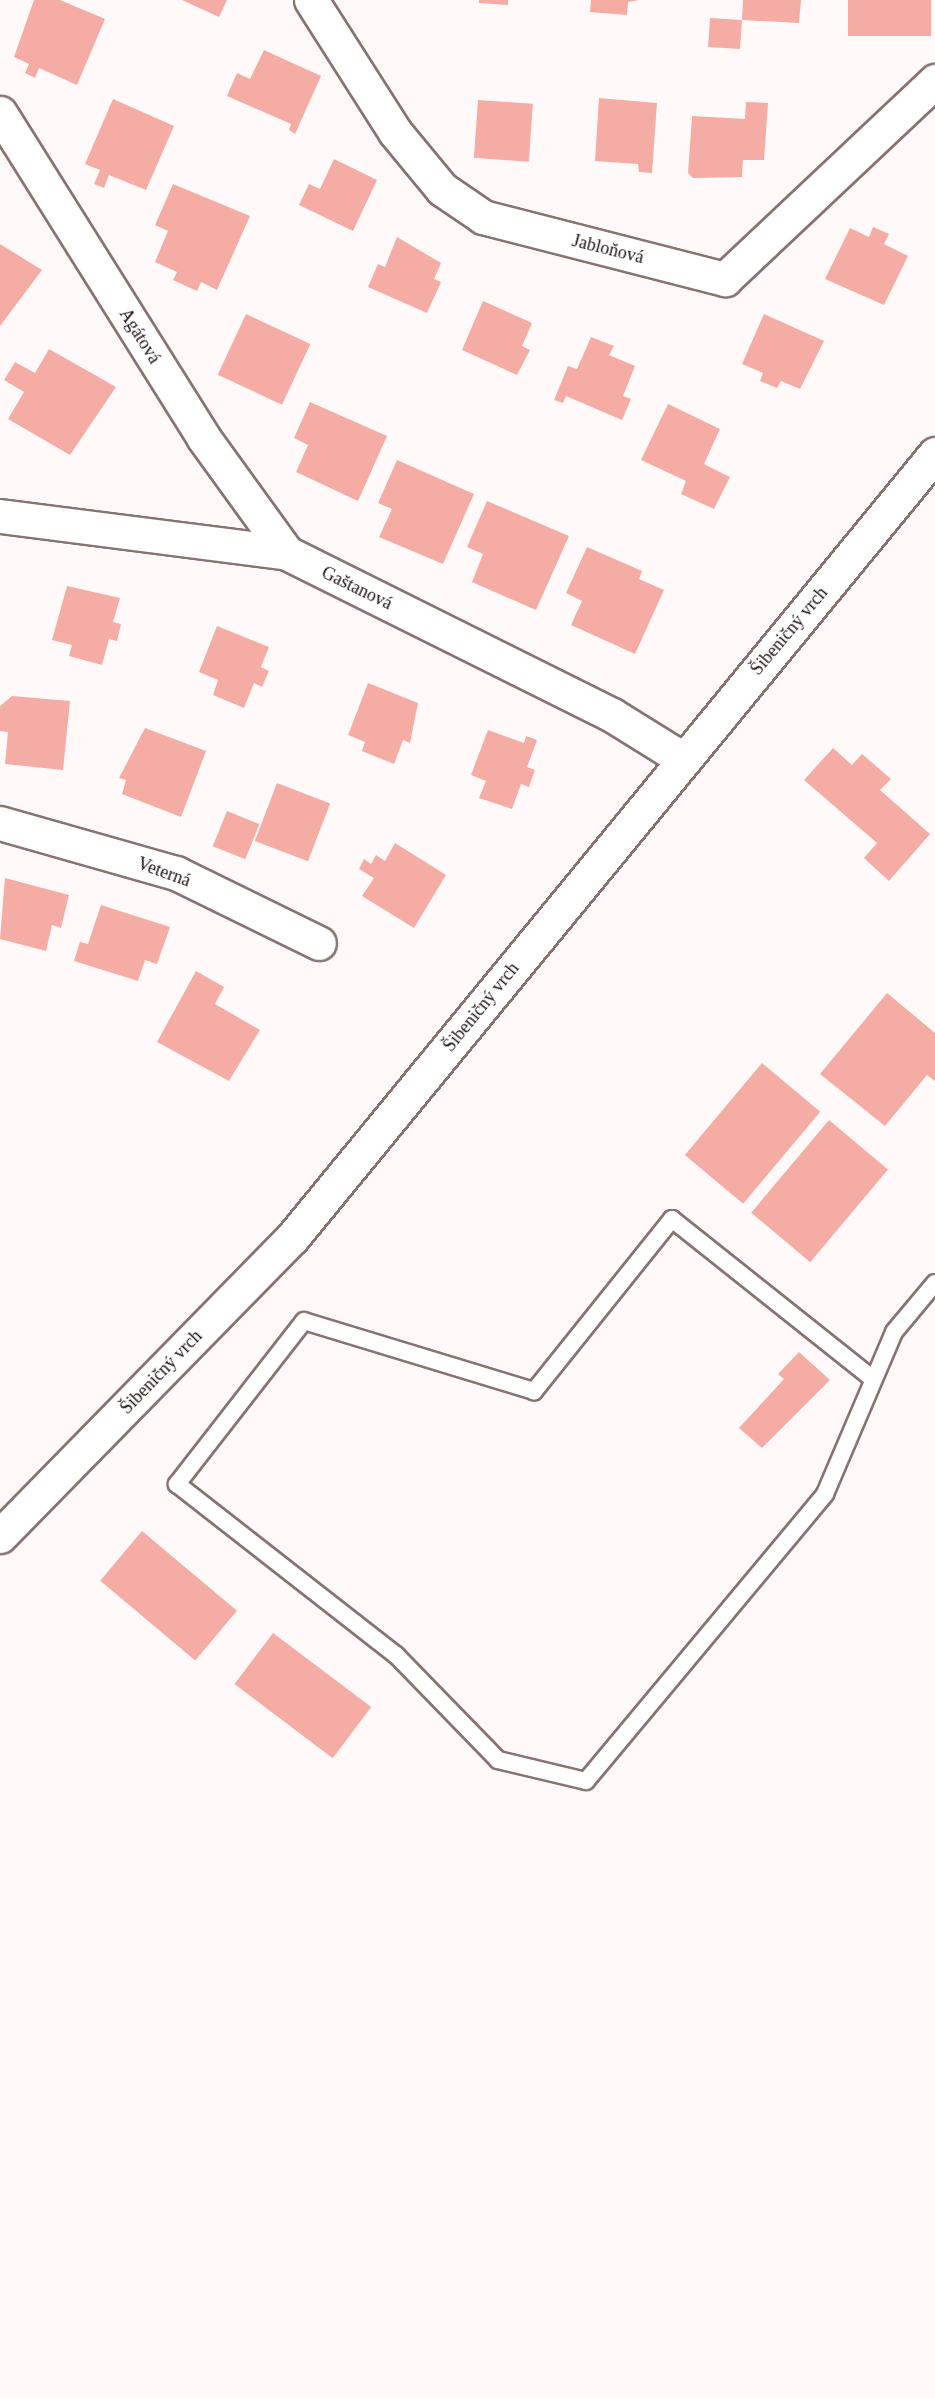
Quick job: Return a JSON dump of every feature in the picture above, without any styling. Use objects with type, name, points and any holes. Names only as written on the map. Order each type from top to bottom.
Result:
[{"type":"street","name":"Jabloňová","points":[[311,0],[395,132],[442,189],[475,212],[725,279],[935,81]]},
{"type":"street","name":"Agátová","points":[[4,126],[204,436],[287,553]]},
{"type":"street","name":"Šibeničný vrch","points":[[0,1536],[292,1238],[935,454]]},
{"type":"street","name":"Gaštanová","points":[[0,516],[287,553],[612,715],[683,759]]},
{"type":"street","name":"Veterná","points":[[0,823],[176,873],[319,943]]},
{"type":"lane","points":[[873,1379],[672,1219],[534,1391],[304,1320],[177,1484],[396,1655],[498,1761],[586,1781],[825,1494],[894,1332],[935,1283]]},
{"type":"building","points":[[34,0],[60,0],[105,19],[77,85],[39,68],[35,78],[25,73],[29,64],[14,57]]},
{"type":"building","points":[[182,0],[227,0],[219,17]]},
{"type":"building","points":[[479,0],[508,0],[508,5],[479,3]]},
{"type":"building","points":[[591,0],[639,0],[628,2],[627,15],[590,12]]},
{"type":"building","points":[[743,0],[801,0],[799,23],[742,20]]},
{"type":"building","points":[[848,0],[931,0],[931,36],[848,36]]},
{"type":"building","points":[[710,18],[742,20],[740,49],[708,47]]},
{"type":"building","points":[[264,50],[321,76],[295,134],[289,130],[291,124],[227,96],[237,73],[250,79]]},
{"type":"building","points":[[599,98],[657,103],[652,173],[639,172],[638,164],[595,161]]},
{"type":"building","points":[[113,99],[174,126],[146,190],[109,175],[104,188],[94,184],[100,170],[85,164]]},
{"type":"building","points":[[478,100],[533,104],[529,162],[474,158]]},
{"type":"building","points":[[746,102],[768,103],[764,160],[743,160],[742,177],[693,178],[688,173],[692,116],[745,119]]},
{"type":"building","points":[[334,159],[377,180],[353,231],[299,205],[309,184],[320,189]]},
{"type":"building","points":[[173,184],[250,216],[217,290],[201,282],[197,291],[173,280],[177,272],[155,262],[168,231],[155,225]]},
{"type":"building","points":[[873,227],[889,234],[884,244],[908,256],[884,305],[825,279],[850,228],[869,237]]},
{"type":"building","points":[[397,237],[441,263],[434,279],[441,282],[427,313],[368,287],[378,264],[385,267]]},
{"type":"building","points":[[0,244],[42,270],[0,326]]},
{"type":"building","points":[[483,301],[532,323],[522,346],[530,350],[517,375],[462,350]]},
{"type":"building","points":[[246,314],[310,344],[282,405],[218,375]]},
{"type":"building","points":[[764,314],[824,341],[800,389],[781,381],[777,388],[760,381],[763,373],[742,364]]},
{"type":"building","points":[[591,337],[614,346],[609,355],[635,366],[623,396],[631,399],[622,420],[566,396],[563,403],[554,400],[568,366],[577,369]]},
{"type":"building","points":[[49,349],[116,387],[70,455],[8,419],[24,392],[4,380],[15,362],[35,373]]},
{"type":"building","points":[[310,402],[387,436],[358,501],[296,472],[308,445],[294,438]]},
{"type":"building","points":[[668,404],[720,429],[704,464],[730,477],[714,509],[681,494],[686,481],[641,460]]},
{"type":"building","points":[[397,460],[474,494],[443,564],[379,537],[392,509],[378,503]]},
{"type":"building","points":[[487,501],[569,536],[536,610],[472,582],[483,554],[467,547]]},
{"type":"building","points":[[587,547],[642,571],[639,579],[664,590],[635,654],[571,625],[582,601],[566,593]]},
{"type":"building","points":[[67,586],[120,598],[113,622],[121,624],[117,641],[109,639],[102,665],[69,656],[72,645],[52,640]]},
{"type":"building","points":[[217,626],[269,647],[261,667],[269,671],[262,687],[254,683],[244,708],[213,695],[218,680],[199,672]]},
{"type":"building","points":[[368,683],[418,703],[410,743],[403,740],[394,764],[362,751],[365,742],[348,735]]},
{"type":"building","points":[[12,696],[70,701],[63,770],[5,764],[8,732],[0,731],[0,706]]},
{"type":"building","points":[[145,728],[206,751],[181,817],[122,794],[126,780],[119,778]]},
{"type":"building","points":[[488,730],[524,743],[526,736],[537,740],[527,767],[535,770],[529,787],[521,784],[512,809],[479,798],[486,781],[471,775]]},
{"type":"building","points":[[833,748],[852,765],[862,754],[891,779],[880,790],[930,834],[889,881],[864,858],[877,843],[804,780]]},
{"type":"building","points":[[277,783],[330,803],[308,861],[255,841]]},
{"type":"building","points":[[227,811],[259,824],[245,859],[213,846]]},
{"type":"building","points":[[395,843],[446,875],[414,928],[362,896],[374,878],[359,869],[364,859],[371,864],[376,855],[385,861]]},
{"type":"building","points":[[5,878],[69,895],[61,928],[52,925],[46,951],[0,939]]},
{"type":"building","points":[[101,905],[170,927],[157,964],[145,960],[138,981],[74,961],[80,942],[88,944]]},
{"type":"building","points":[[196,971],[224,987],[215,1004],[260,1030],[229,1081],[157,1042]]},
{"type":"building","points":[[887,993],[935,1033],[935,1081],[927,1075],[885,1126],[820,1074]]},
{"type":"building","points":[[762,1063],[820,1112],[743,1204],[685,1155]]},
{"type":"building","points":[[829,1120],[888,1169],[810,1262],[751,1213]]},
{"type":"building","points":[[799,1352],[830,1380],[762,1448],[739,1428],[784,1379],[778,1374]]},
{"type":"building","points":[[142,1531],[237,1611],[195,1660],[100,1581]]},
{"type":"building","points":[[273,1633],[371,1707],[333,1758],[234,1684]]}]
